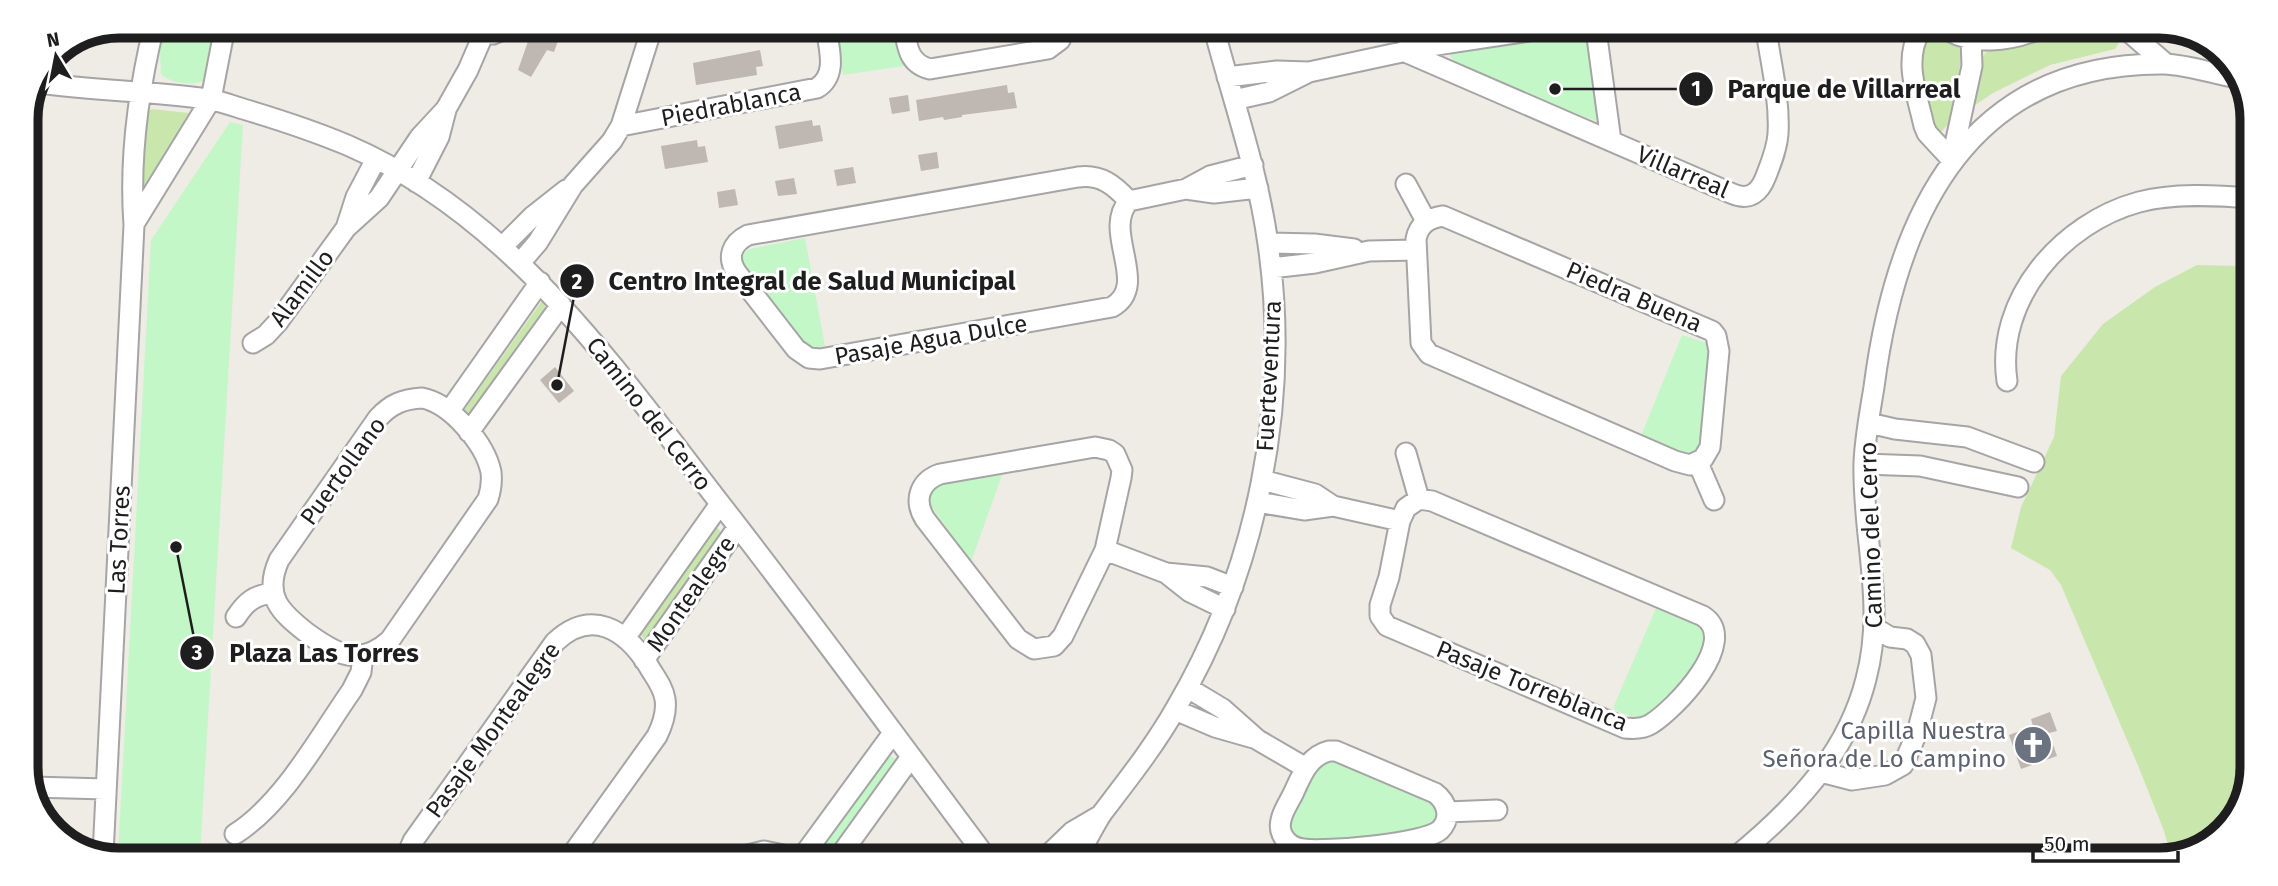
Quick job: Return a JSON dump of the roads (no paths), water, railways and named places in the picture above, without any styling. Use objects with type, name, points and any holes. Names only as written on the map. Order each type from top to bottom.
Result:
[{"type":"street","name":"Las Torres","points":[[103,846],[134,225],[133,151],[140,93],[152,38]]},
{"type":"street","name":"Las Torres","points":[[134,225],[211,99],[223,38]]},
{"type":"street","points":[[416,182],[439,137],[446,109],[472,61],[476,38]]},
{"type":"street","name":"Piedrablanca","points":[[520,263],[538,242],[573,186],[607,147],[621,126],[649,38]]},
{"type":"street","name":"Piedrablanca","points":[[621,126],[817,88],[826,82],[830,71],[827,38]]},
{"type":"street","points":[[907,38],[912,58],[930,69],[1048,49],[1060,38]]},
{"type":"street","name":"Fuerteventura","points":[[1083,847],[1101,815],[1128,782],[1175,710],[1225,609],[1257,502],[1269,441],[1275,361],[1268,243],[1253,165],[1216,38]]},
{"type":"street","points":[[1227,77],[1277,71],[1309,72],[1404,51],[1486,38]]},
{"type":"street","name":"Villarreal","points":[[1597,38],[1611,141]]},
{"type":"street","name":"Villarreal","points":[[1404,51],[1738,196],[1754,194],[1762,187],[1778,135],[1767,38]]},
{"type":"street","points":[[1916,38],[1911,63],[1924,126],[1927,133],[1952,160]]},
{"type":"street","points":[[1952,160],[1972,66],[1971,38],[2006,38]]},
{"type":"street","points":[[2136,38],[2166,64]]},
{"type":"street","name":"Camino del Cerro","points":[[1747,847],[1783,815],[1821,772],[1835,751],[1858,705],[1872,654],[1875,628],[1875,587],[1864,464],[1883,327],[1898,270],[1923,209],[1952,160],[2013,104],[2046,87],[2101,70],[2166,64],[2227,75]]},
{"type":"street","points":[[1234,100],[1285,86],[1309,72]]},
{"type":"street","name":"Camino del Cerro","points":[[47,84],[211,99],[288,124],[346,145],[399,171],[461,214],[502,247],[561,305],[720,504],[978,847]]},
{"type":"street","name":"Alamillo","points":[[253,343],[266,335],[278,322],[346,228],[379,198],[419,137],[446,109]]},
{"type":"street","name":"Alamillo","points":[[346,228],[356,197],[376,159]]},
{"type":"street","points":[[1186,189],[1210,176],[1253,165]]},
{"type":"street","name":"Pasaje Agua Dulce","points":[[1088,176],[1104,180],[1129,201],[1119,221],[1127,287],[1121,300],[1112,307],[820,359],[809,358],[796,349],[731,262],[736,243],[748,235],[1078,177],[1088,176]]},
{"type":"street","points":[[1406,184],[1426,221],[1417,232],[1416,250],[1421,343],[1429,354],[1675,461],[1690,465],[1698,463],[1714,500]]},
{"type":"street","name":"Piedrablanca","points":[[502,247],[533,216],[573,186]]},
{"type":"street","points":[[1129,201],[1186,189],[1223,193],[1258,188]]},
{"type":"street","points":[[2007,381],[2004,360],[2006,341],[2021,299],[2043,264],[2067,239],[2102,217],[2138,202],[2163,198],[2239,198]]},
{"type":"street","name":"Piedra Buena","points":[[1426,221],[1443,216],[1452,218],[1712,331],[1716,336],[1719,351],[1710,447],[1698,463]]},
{"type":"street","points":[[1268,243],[1314,244],[1369,251],[1416,250]]},
{"type":"street","points":[[1271,268],[1315,263],[1369,251]]},
{"type":"street","points":[[450,410],[540,282]]},
{"type":"street","points":[[469,432],[561,305]]},
{"type":"street","name":"Puertollano","points":[[273,593],[274,570],[279,560],[385,411],[402,401],[422,398],[450,410],[469,432],[488,464],[491,481],[488,499],[390,639],[382,647],[363,655]]},
{"type":"street","points":[[1869,423],[1967,438],[2034,462]]},
{"type":"street","points":[[1095,446],[1102,447],[1115,454],[1122,470],[1105,550],[1063,636],[1054,646],[1034,649],[1018,639],[925,519],[919,505],[921,490],[932,477],[940,474],[1095,446]]},
{"type":"street","points":[[1406,453],[1419,499]]},
{"type":"street","points":[[1864,464],[1920,466],[2018,487]]},
{"type":"street","points":[[1262,480],[1315,494],[1333,506]]},
{"type":"street","name":"Pasaje Torreblanca","points":[[1419,499],[1432,501],[1703,616],[1712,624],[1716,637],[1709,659],[1682,695],[1652,724],[1643,728],[1625,728],[1394,630],[1382,621],[1380,610],[1400,521],[1406,508],[1419,499]]},
{"type":"street","points":[[1257,502],[1304,510],[1333,506],[1400,521]]},
{"type":"street","name":"Montealegre","points":[[625,638],[720,504]]},
{"type":"street","name":"Montealegre","points":[[644,660],[738,527]]},
{"type":"street","points":[[1105,550],[1166,573],[1207,577],[1233,587]]},
{"type":"street","points":[[1166,573],[1190,592],[1225,609]]},
{"type":"street","points":[[236,617],[249,600],[273,593],[286,617],[330,650],[352,656],[363,655],[358,681],[277,798],[255,821],[236,834]]},
{"type":"street","name":"Pasaje Montealegre","points":[[410,847],[555,642],[571,629],[591,624],[608,627],[625,638],[644,660],[663,691],[665,709],[662,727],[577,847]]},
{"type":"street","points":[[1821,772],[1852,780],[1885,775],[1903,765],[1917,733],[1926,698],[1921,654],[1915,644],[1907,639],[1890,637],[1875,628]]},
{"type":"street","points":[[1188,688],[1223,709],[1258,740],[1306,768]]},
{"type":"street","points":[[1175,710],[1215,727],[1258,740]]},
{"type":"street","points":[[810,847],[893,733]]},
{"type":"street","points":[[1296,847],[1286,841],[1280,823],[1306,768],[1318,755],[1336,751],[1435,793],[1444,802],[1447,812],[1442,828],[1437,832],[1420,837],[1345,847]]},
{"type":"street","points":[[846,847],[911,757]]},
{"type":"street","points":[[41,786],[106,789]]},
{"type":"street","points":[[1447,812],[1497,810]]},
{"type":"street","name":"Fuerteventura","points":[[1056,847],[1072,832],[1101,815]]},
{"type":"place","name":"Parque de Villarreal","points":[[1555,89]]},
{"type":"place","name":"Centro Integral de Salud Municipal","points":[[557,385]]},
{"type":"place","name":"Plaza Las Torres","points":[[176,547]]},
{"type":"place","name":"Capilla Nuestra Señora de Lo Campino","points":[[2033,745]]}]
